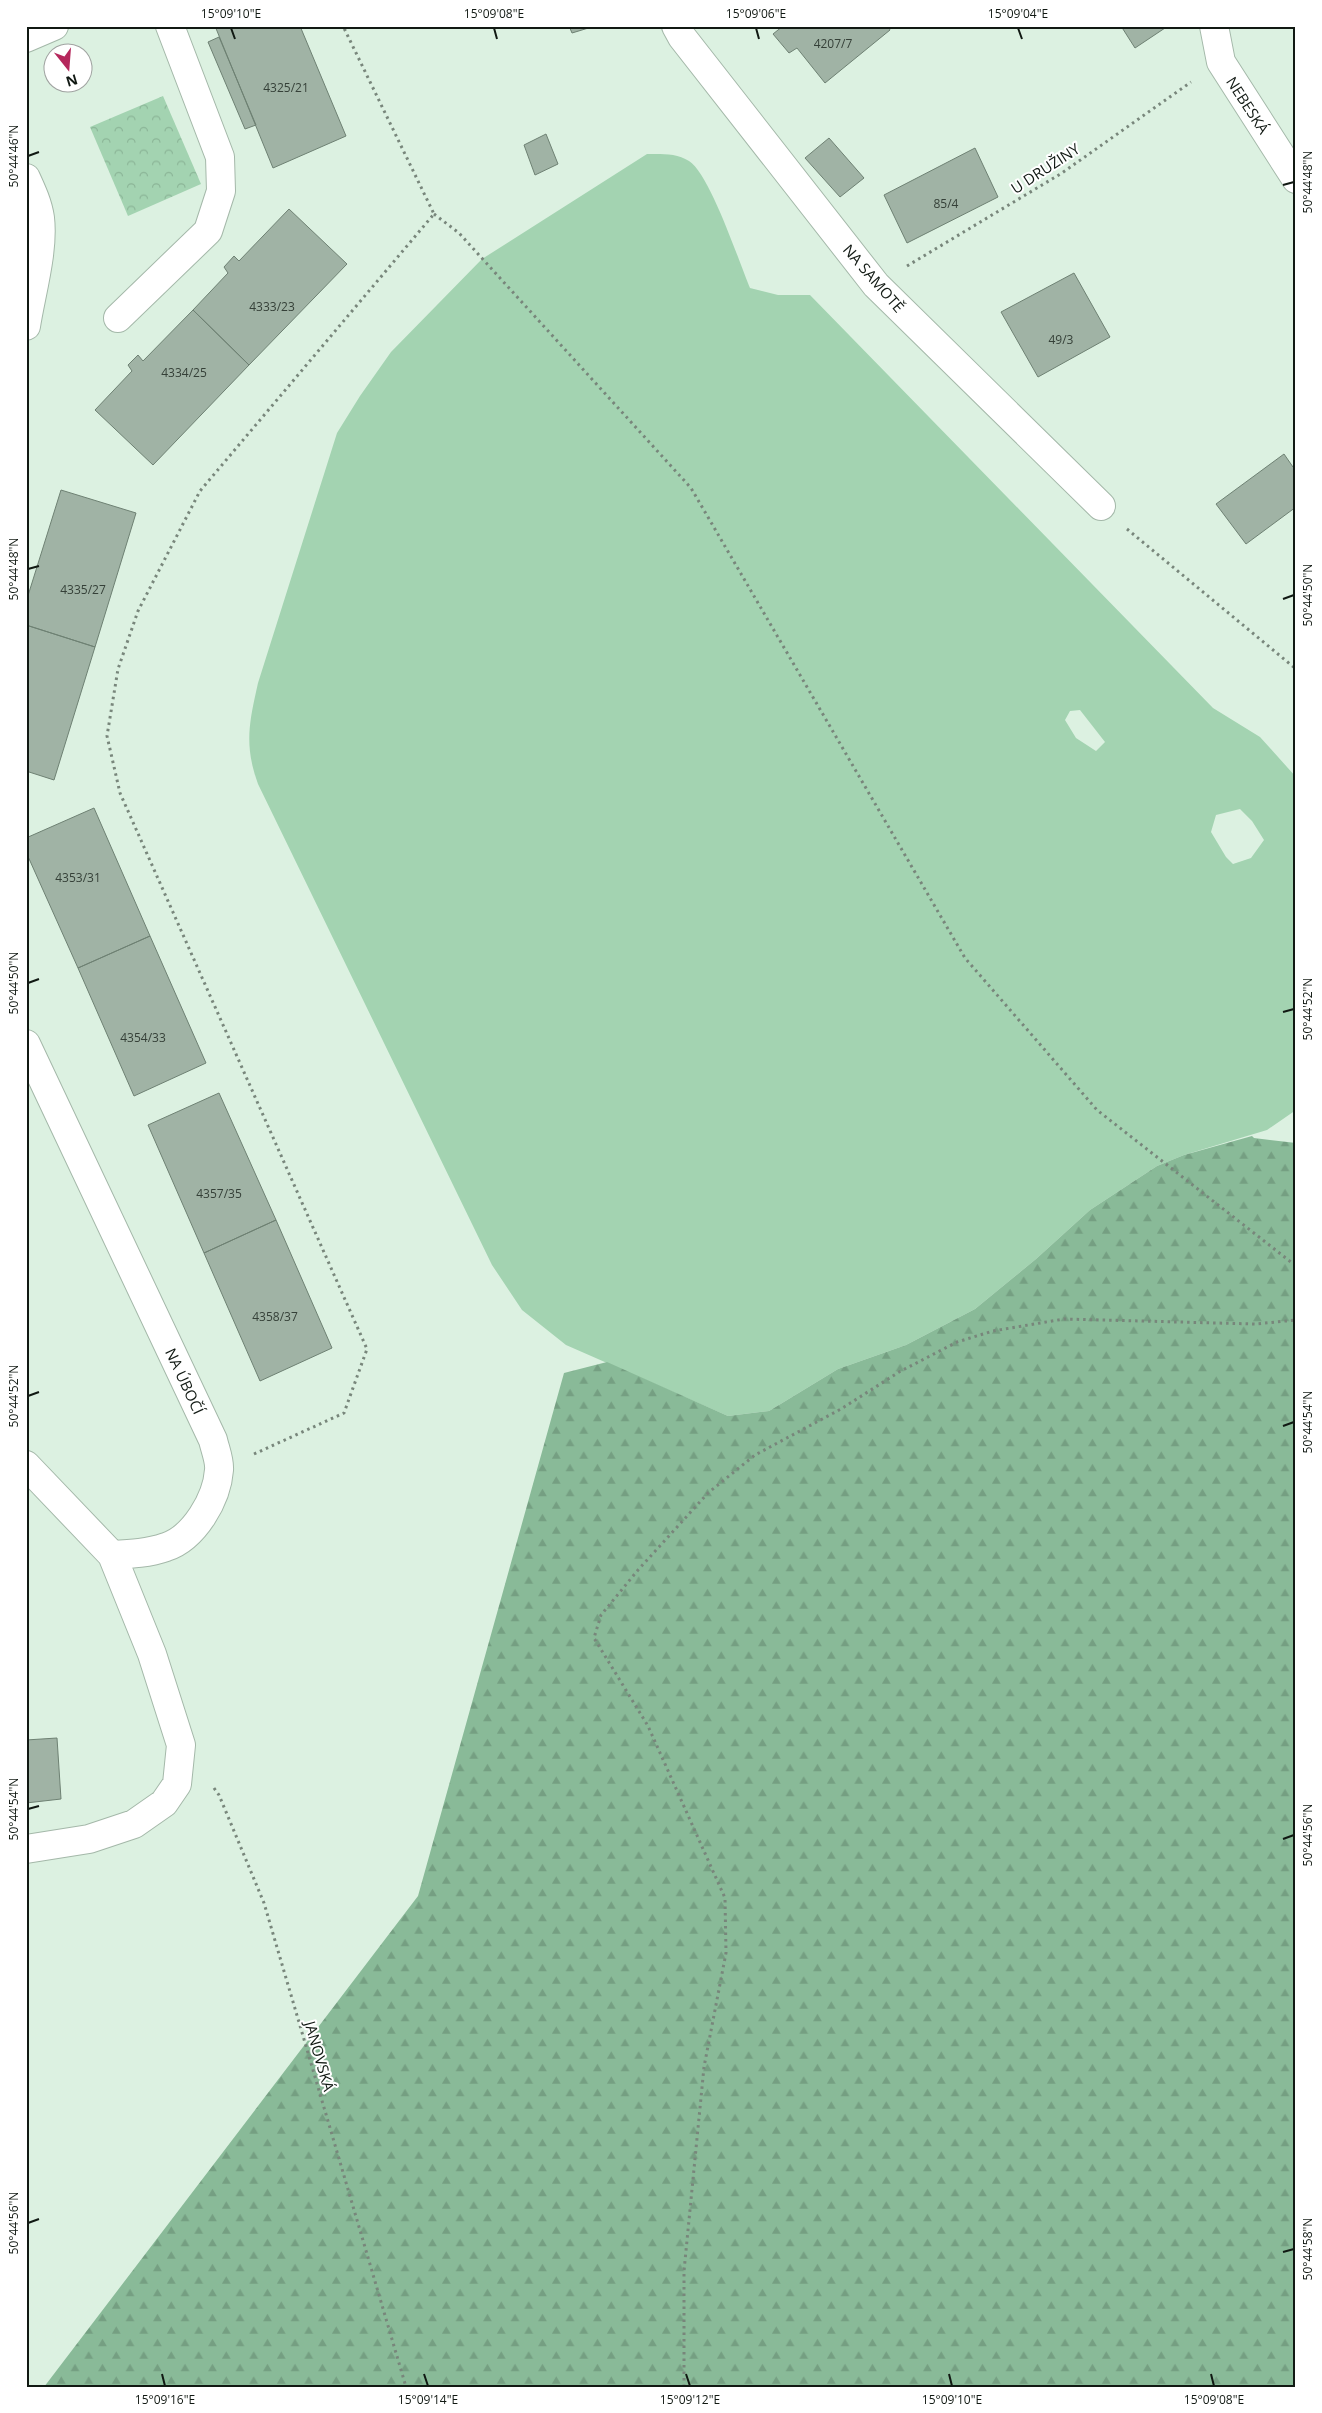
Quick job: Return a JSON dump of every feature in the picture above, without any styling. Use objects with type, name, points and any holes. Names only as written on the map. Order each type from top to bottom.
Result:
[{"type":"street","points":[[26,38],[54,26]]},
{"type":"street","points":[[118,318],[208,232],[221,191],[220,157],[170,26]]},
{"type":"street","name":"NA SAMOTĚ","points":[[676,26],[682,37],[876,285],[1101,506]]},
{"type":"street","name":"NEBESKÁ","points":[[1214,26],[1221,62],[1296,179]]},
{"type":"street","points":[[26,178],[33,193],[40,219],[39,246],[26,326]]},
{"type":"street","name":"NA ÚBOČÍ","points":[[26,1044],[213,1440],[219,1470],[210,1500],[197,1526],[168,1546],[143,1553],[112,1555]]},
{"type":"street","points":[[26,1465],[112,1555],[152,1654],[181,1745],[177,1784],[164,1803],[134,1824],[89,1839],[26,1849]]},
{"type":"path","points":[[343,26],[434,214],[459,233],[692,488],[965,958],[1097,1110],[1296,1266]]},
{"type":"path","name":"U DRUŽINY","points":[[876,285],[1062,173],[1221,62]]},
{"type":"path","points":[[219,1470],[344,1413],[367,1349],[120,793],[107,736],[118,669],[138,611],[200,491],[434,214]]},
{"type":"path","points":[[1101,506],[1296,669]]},
{"type":"path","points":[[684,2387],[684,2271],[704,2067],[726,1953],[725,1898],[648,1726],[594,1638],[601,1615],[638,1570],[708,1493],[755,1455],[841,1409],[899,1372],[957,1342],[993,1331],[1064,1319],[1255,1324],[1296,1320]]},
{"type":"path","name":"JANOVSKÁ","points":[[181,1745],[219,1794],[264,1903],[406,2387]]},
{"type":"green space","points":[[163,96],[201,184],[128,216],[90,127]]},
{"type":"green space","points":[[647,154],[674,155],[689,161],[697,169],[715,200],[750,288],[778,295],[810,295],[1213,708],[1260,737],[1296,777],[1296,1110],[1267,1130],[1184,1155],[1157,1166],[1090,1210],[1036,1259],[975,1309],[906,1345],[838,1369],[769,1411],[728,1416],[566,1345],[522,1310],[492,1265],[258,784],[254,770],[249,745],[249,734],[258,683],[337,433],[391,352],[482,259]],"holes":[[[1080,710],[1105,742],[1096,751],[1076,738],[1065,720],[1070,711]],[[1240,809],[1252,821],[1264,840],[1251,858],[1233,864],[1226,857],[1211,832],[1216,815]]]},
{"type":"green space","points":[[1252,1136],[1254,1138],[1296,1143],[1296,2387],[44,2387],[418,1896],[564,1373],[607,1362],[728,1416],[769,1411],[838,1369],[906,1345],[975,1309],[1036,1259],[1090,1210],[1157,1166],[1184,1155]]},
{"type":"building","points":[[215,26],[300,26],[346,136],[273,168]]},
{"type":"building","points":[[569,26],[595,26],[572,33]]},
{"type":"building","points":[[783,26],[888,26],[890,30],[825,83],[797,48],[789,53],[773,34]]},
{"type":"building","points":[[1121,26],[1168,26],[1135,48]]},
{"type":"building","points":[[219,37],[256,125],[245,129],[208,42]]},
{"type":"building","points":[[546,134],[558,164],[535,175],[524,145]]},
{"type":"building","points":[[829,138],[864,178],[840,197],[805,158]]},
{"type":"building","points":[[975,148],[998,197],[907,243],[884,195]]},
{"type":"building","points":[[289,209],[347,264],[249,365],[193,310],[228,273],[224,267],[234,256],[239,261]]},
{"type":"building","points":[[1074,273],[1110,337],[1038,377],[1001,312]]},
{"type":"building","points":[[193,310],[249,365],[153,465],[95,410],[132,371],[128,365],[138,355],[143,361]]},
{"type":"building","points":[[1284,454],[1293,467],[1296,465],[1296,507],[1246,544],[1216,504]]},
{"type":"building","points":[[61,490],[136,513],[95,647],[26,625],[26,602]]},
{"type":"building","points":[[26,625],[95,647],[54,780],[26,771]]},
{"type":"building","points":[[94,808],[150,936],[78,968],[26,852],[26,838]]},
{"type":"building","points":[[150,936],[206,1063],[134,1096],[78,968]]},
{"type":"building","points":[[219,1093],[276,1220],[204,1253],[148,1125]]},
{"type":"building","points":[[276,1220],[332,1348],[260,1381],[204,1253]]},
{"type":"building","points":[[57,1738],[61,1799],[26,1803],[26,1740]]}]
